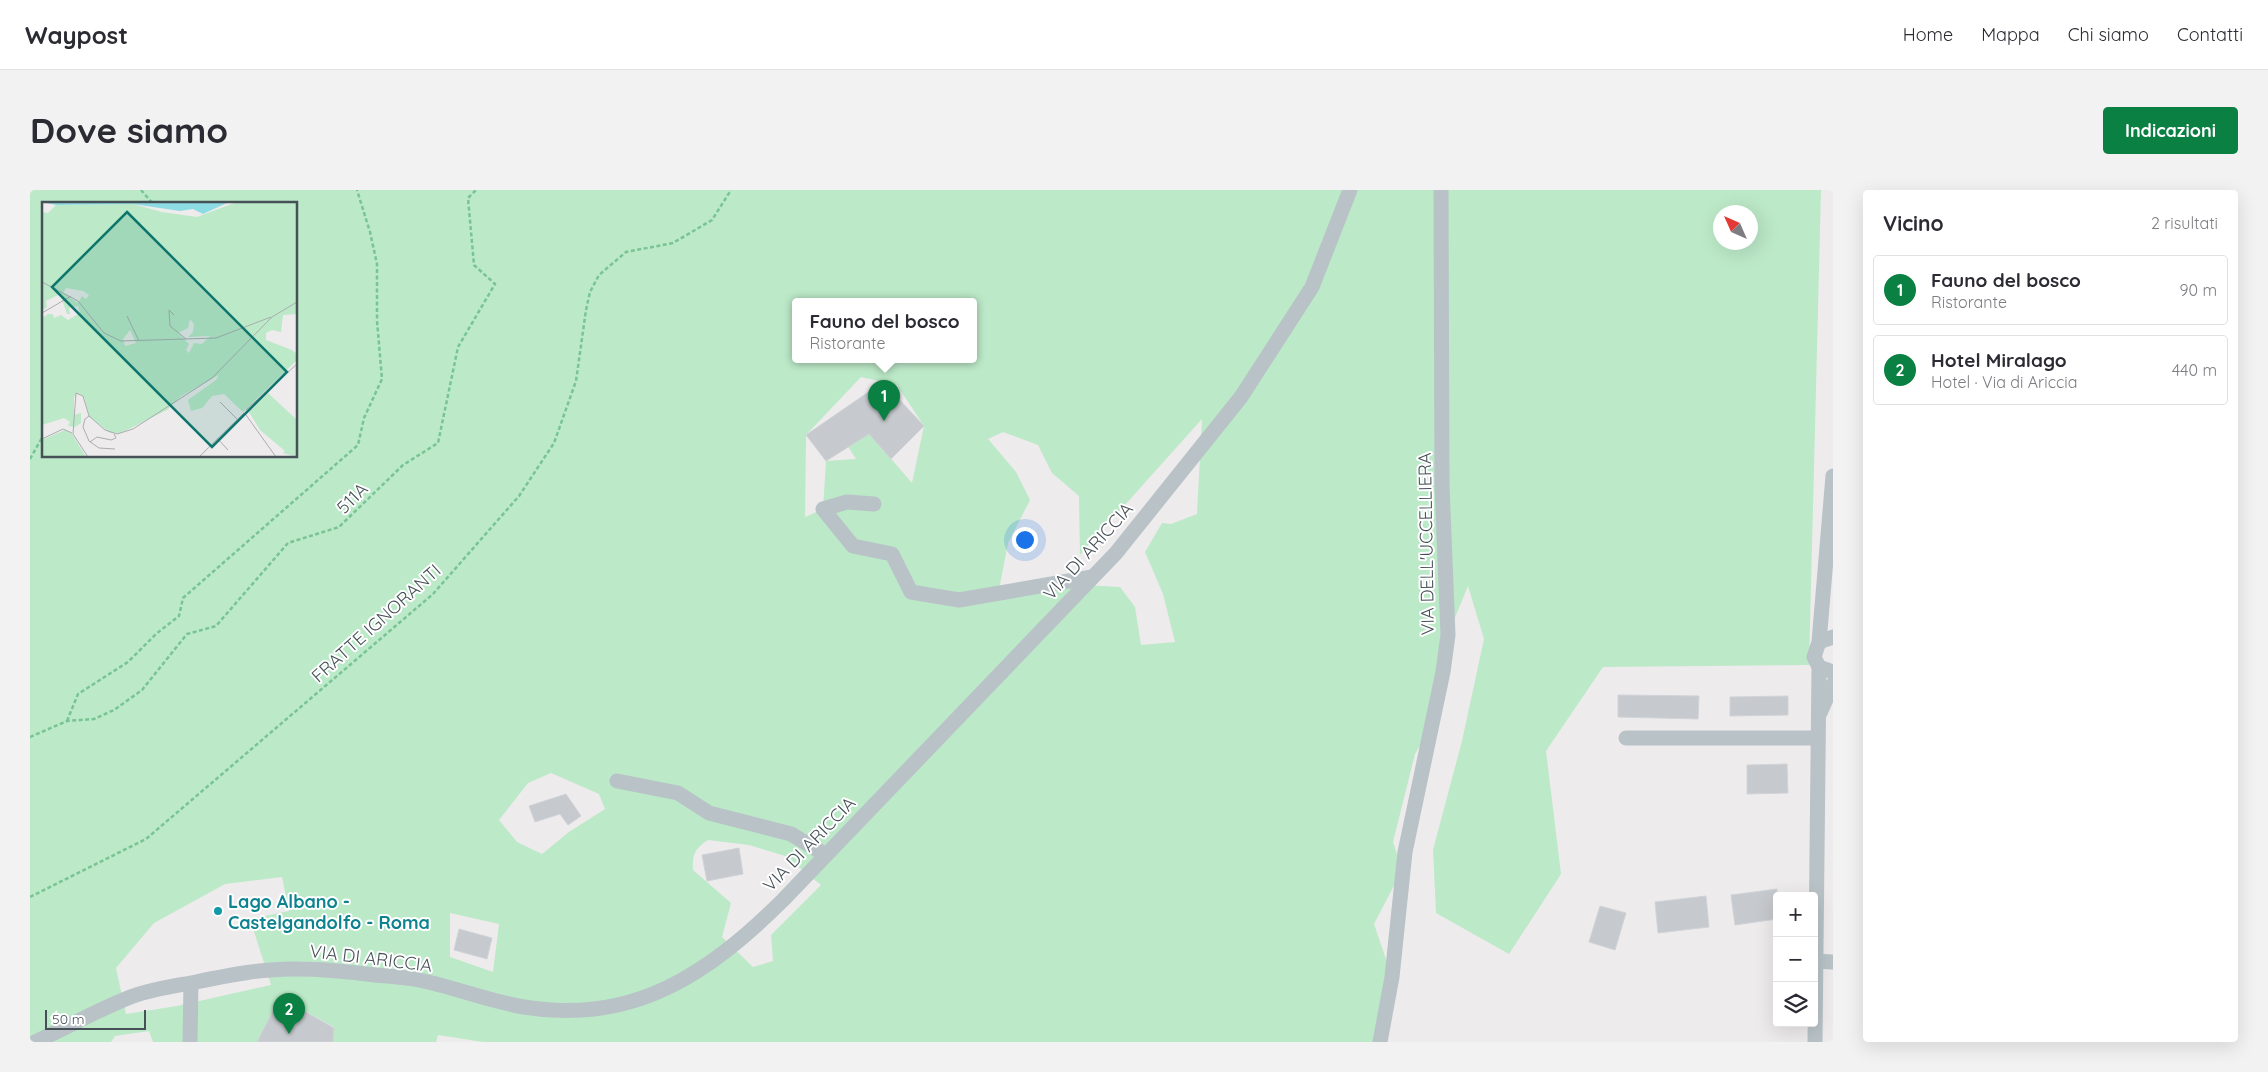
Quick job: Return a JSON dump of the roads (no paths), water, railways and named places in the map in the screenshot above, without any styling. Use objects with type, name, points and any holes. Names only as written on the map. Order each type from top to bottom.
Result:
[{"type":"street","name":"VIA DI ARICCIA","points":[[35,1042],[88,1015],[135,995],[263,970],[317,969],[417,979],[532,1008],[574,1010],[614,1007],[643,998],[670,986],[720,957],[765,917],[826,855],[1116,553],[1241,397],[1312,287],[1350,190]]},
{"type":"street","name":"VIA DELL'UCCELLIERA","points":[[1380,1042],[1392,977],[1405,852],[1443,672],[1448,635],[1442,493],[1441,190]]},
{"type":"street","points":[[1815,937],[1817,719],[1826,669],[1814,657],[1826,639],[1824,587],[1833,476]]},
{"type":"street","points":[[874,504],[847,502],[823,510],[853,546],[892,554],[911,592],[959,600],[1092,578]]},
{"type":"street","points":[[1824,587],[1833,617]]},
{"type":"street","points":[[1817,719],[1833,684]]},
{"type":"street","points":[[1626,738],[1817,738]]},
{"type":"street","points":[[617,780],[678,793],[710,813],[791,834],[826,855]]},
{"type":"street","points":[[1818,961],[1833,962]]},
{"type":"street","points":[[1815,982],[1815,1042]]},
{"type":"street","points":[[190,1042],[191,983]]},
{"type":"place","name":"Fauno del bosco","points":[[884,421]]},
{"type":"place","name":"Lago Albano - Castelgandolfo - Roma","points":[[218,911]]},
{"type":"place","name":"Hotel Miralago","points":[[289,1034]]}]
